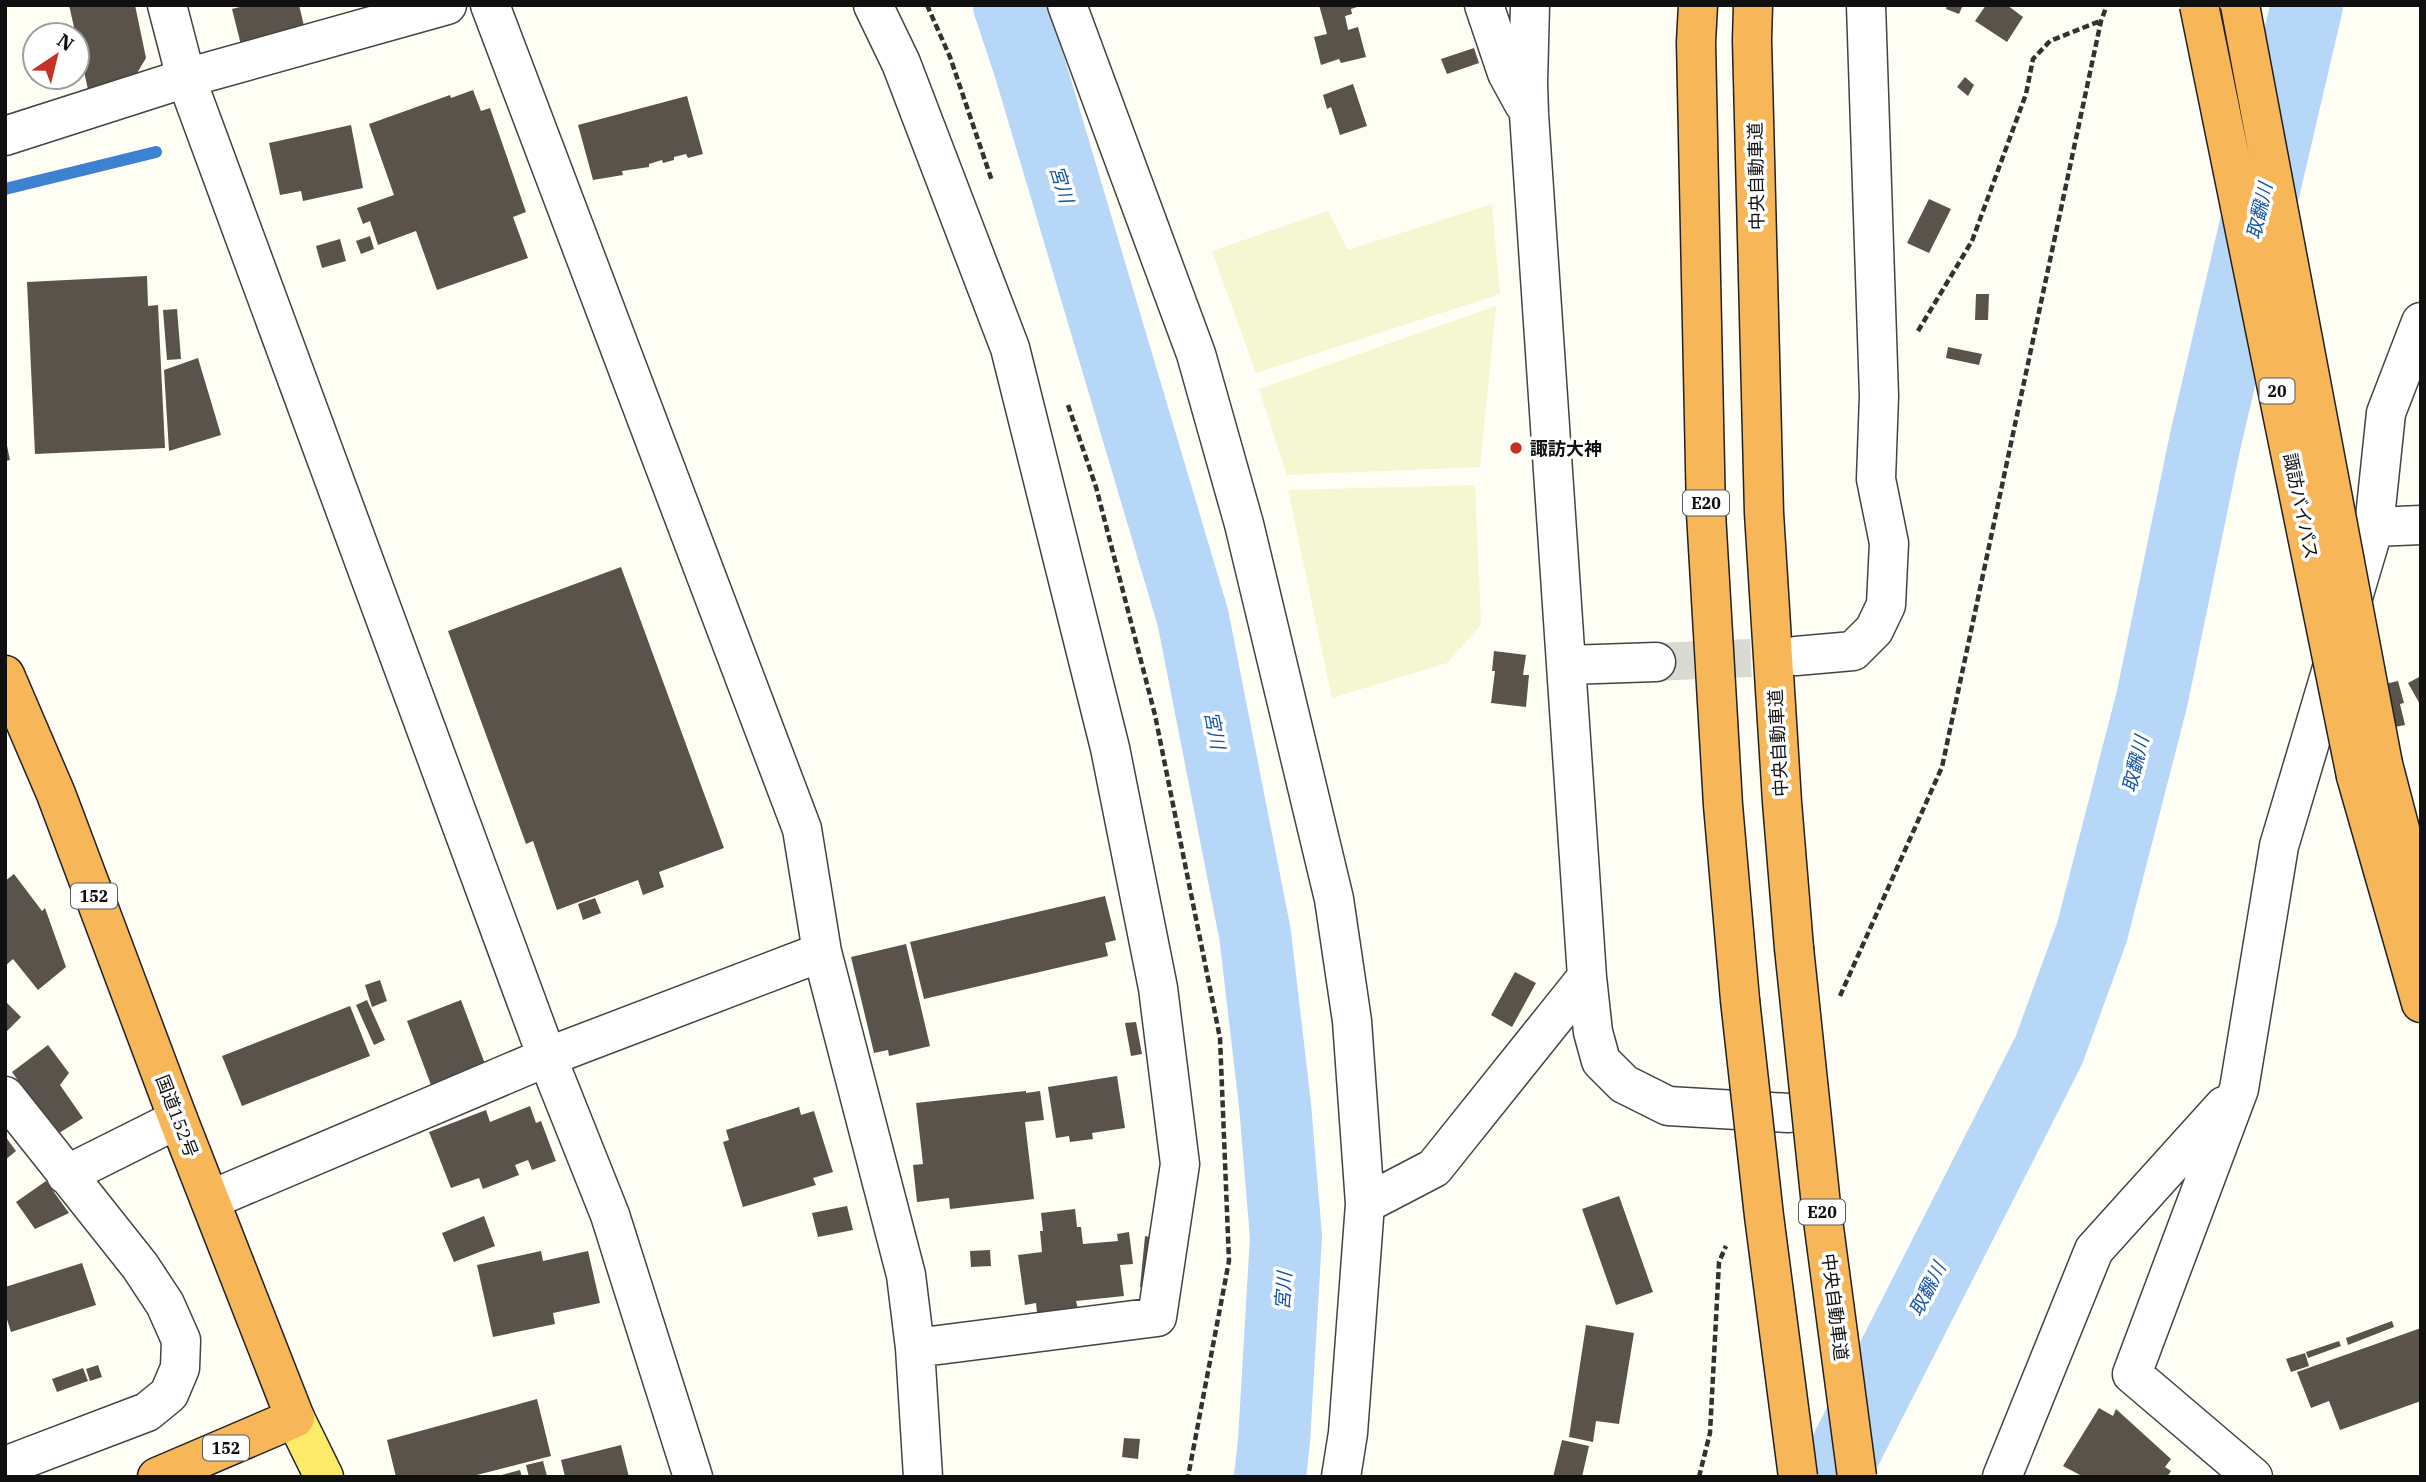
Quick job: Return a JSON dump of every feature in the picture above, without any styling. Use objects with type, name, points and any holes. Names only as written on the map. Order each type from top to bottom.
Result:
[{"type":"highway","name":"E20","points":[[1698,5],[1696,42],[1706,513],[1723,805],[1740,1000],[1764,1216],[1798,1477]]},
{"type":"highway","name":"中央自動車道","points":[[1753,5],[1764,513],[1782,802],[1794,948],[1821,1205],[1857,1477]]},
{"type":"highway","name":"諏訪バイパス","points":[[2199,5],[2421,1003]]},
{"type":"highway","name":"諏訪バイパス","points":[[2240,5],[2370,770],[2421,910]]},
{"type":"highway","name":"国道152号","points":[[5,675],[56,794],[178,1119],[295,1418]]},
{"type":"highway","name":"152","points":[[157,1477],[295,1418]]},
{"type":"main road","points":[[295,1418],[324,1477]]},
{"type":"street","points":[[167,5],[186,78],[547,1057],[610,1215],[692,1477]]},
{"type":"street","points":[[5,136],[186,78],[447,5]]},
{"type":"street","points":[[490,5],[802,829],[822,952],[906,1275],[915,1348],[923,1477]]},
{"type":"street","points":[[873,5],[901,63],[1010,348],[1110,748],[1157,988],[1180,1164],[1157,1317],[915,1348]]},
{"type":"street","points":[[1067,5],[1196,354],[1244,524],[1334,899],[1352,1021],[1364,1204],[1348,1433],[1341,1477]]},
{"type":"street","points":[[1484,5],[1507,73],[1529,114]]},
{"type":"street","points":[[1530,5],[1529,114],[1587,977],[1593,1032],[1601,1061],[1624,1084],[1668,1106],[1789,1113]]},
{"type":"street","points":[[1796,656],[1853,652],[1874,630],[1886,605],[1889,543],[1876,479],[1879,396],[1866,5]]},
{"type":"street","points":[[2253,1477],[2132,1374],[2239,1089],[2279,846],[2374,527],[2386,413],[2421,321]]},
{"type":"street","points":[[2374,527],[2421,525]]},
{"type":"street","points":[[1567,665],[1656,662]]},
{"type":"street","points":[[210,1200],[547,1057],[822,952]]},
{"type":"street","points":[[1364,1204],[1434,1168],[1587,977]]},
{"type":"street","points":[[2002,1477],[2094,1250],[2239,1089]]},
{"type":"street","points":[[5,1096],[140,1266],[165,1304],[181,1340],[180,1368],[169,1394],[147,1412],[5,1465]]},
{"type":"street","points":[[66,1175],[178,1119]]},
{"type":"path","points":[[1839,1000],[1942,767],[2101,21],[2107,5]]},
{"type":"path","points":[[1915,336],[1972,242],[2026,94],[2033,59],[2050,41],[2101,21]]},
{"type":"path","points":[[1699,1477],[1710,1433],[1719,1262],[1731,1237]]},
{"type":"green space","points":[[1492,204],[1500,294],[1256,373],[1212,251],[1328,211],[1348,250]]},
{"type":"green space","points":[[1496,306],[1480,467],[1287,475],[1259,389]]},
{"type":"green space","points":[[1475,485],[1481,625],[1447,663],[1332,698],[1288,490]]},
{"type":"building","points":[[69,5],[135,5],[146,58],[130,85],[89,94],[91,21],[73,21]]},
{"type":"building","points":[[248,5],[299,5],[305,30],[241,45],[232,9]]},
{"type":"building","points":[[1319,5],[1363,5],[1351,9],[1352,14],[1345,16],[1348,30],[1358,27],[1366,57],[1341,63],[1339,59],[1321,65],[1314,37],[1327,34]]},
{"type":"building","points":[[1947,5],[1963,5],[1959,14],[1946,9]]},
{"type":"building","points":[[1986,5],[2007,5],[2023,17],[2007,42],[1975,21]]},
{"type":"building","points":[[1474,48],[1479,63],[1447,74],[1441,59]]},
{"type":"building","points":[[1965,77],[1974,85],[1968,96],[1957,87]]},
{"type":"building","points":[[1353,84],[1367,126],[1340,135],[1331,107],[1327,109],[1323,95]]},
{"type":"building","points":[[473,90],[481,111],[490,108],[526,212],[513,217],[528,258],[437,290],[416,231],[378,245],[370,221],[363,224],[357,208],[394,195],[369,124],[450,95],[451,98]]},
{"type":"building","points":[[687,96],[703,154],[688,158],[686,154],[663,163],[662,160],[649,164],[649,167],[622,171],[623,175],[593,180],[578,125]]},
{"type":"building","points":[[351,125],[363,188],[303,201],[301,191],[280,195],[269,143]]},
{"type":"building","points":[[1929,199],[1951,209],[1929,253],[1907,243]]},
{"type":"building","points":[[370,236],[374,249],[361,254],[356,241]]},
{"type":"building","points":[[340,239],[346,261],[322,268],[316,246]]},
{"type":"building","points":[[147,276],[148,306],[158,305],[165,448],[35,454],[27,282]]},
{"type":"building","points":[[1976,294],[1989,294],[1988,320],[1975,320]]},
{"type":"building","points":[[177,309],[181,359],[167,360],[163,310]]},
{"type":"building","points":[[1948,347],[1982,354],[1979,365],[1946,358]]},
{"type":"building","points":[[198,358],[221,435],[169,451],[164,370]]},
{"type":"building","points":[[5,436],[10,460],[5,461]]},
{"type":"building","points":[[621,567],[724,848],[659,872],[664,887],[643,895],[638,880],[557,910],[533,841],[526,844],[448,631]]},
{"type":"building","points":[[1494,651],[1526,655],[1523,675],[1529,675],[1526,707],[1491,703],[1495,671],[1492,671]]},
{"type":"building","points":[[2421,676],[2421,706],[2408,683]]},
{"type":"building","points":[[2398,681],[2404,703],[2400,704],[2405,725],[2390,728],[2368,688]]},
{"type":"building","points":[[14,874],[42,911],[45,908],[66,967],[38,990],[13,959],[5,966],[5,881]]},
{"type":"building","points":[[1105,896],[1116,940],[1105,943],[1108,956],[924,999],[910,942]]},
{"type":"building","points":[[595,898],[601,913],[583,920],[578,904]]},
{"type":"building","points":[[906,944],[930,1046],[889,1056],[888,1050],[874,1053],[851,957]]},
{"type":"building","points":[[1515,972],[1536,983],[1512,1027],[1491,1015]]},
{"type":"building","points":[[380,980],[387,1001],[372,1007],[365,985]]},
{"type":"building","points":[[367,1000],[385,1040],[374,1045],[356,1005]]},
{"type":"building","points":[[461,1000],[485,1064],[431,1085],[407,1021]]},
{"type":"building","points":[[5,1001],[21,1017],[7,1031],[5,1029]]},
{"type":"building","points":[[350,1006],[370,1056],[242,1106],[222,1056]]},
{"type":"building","points":[[1136,1022],[1142,1054],[1131,1056],[1125,1023]]},
{"type":"building","points":[[48,1045],[69,1073],[60,1085],[83,1118],[56,1135],[12,1072]]},
{"type":"building","points":[[1117,1076],[1125,1128],[1092,1133],[1093,1139],[1070,1142],[1069,1136],[1056,1138],[1048,1087]]},
{"type":"building","points":[[1040,1091],[1044,1120],[1025,1122],[1034,1199],[950,1209],[949,1198],[917,1202],[913,1165],[923,1164],[916,1103]]},
{"type":"building","points":[[530,1106],[536,1123],[541,1121],[556,1161],[532,1170],[528,1160],[515,1165],[519,1175],[483,1189],[479,1178],[451,1188],[429,1132],[486,1110],[490,1122]]},
{"type":"building","points":[[799,1107],[801,1115],[814,1111],[833,1172],[813,1178],[816,1185],[743,1207],[723,1142],[729,1140],[726,1130]]},
{"type":"building","points":[[5,1136],[16,1151],[5,1160]]},
{"type":"building","points":[[46,1181],[69,1213],[35,1229],[16,1202]]},
{"type":"building","points":[[1619,1196],[1653,1292],[1616,1305],[1582,1209]]},
{"type":"building","points":[[847,1206],[853,1230],[818,1237],[812,1213]]},
{"type":"building","points":[[1075,1209],[1083,1244],[1118,1241],[1117,1234],[1129,1232],[1133,1264],[1120,1265],[1124,1296],[1076,1301],[1078,1309],[1037,1313],[1036,1303],[1025,1305],[1018,1255],[1042,1252],[1041,1213]]},
{"type":"building","points":[[484,1216],[495,1246],[454,1262],[442,1233]]},
{"type":"building","points":[[1145,1236],[1154,1238],[1149,1288],[1140,1287]]},
{"type":"building","points":[[990,1250],[991,1266],[971,1267],[970,1251]]},
{"type":"building","points":[[541,1251],[543,1261],[588,1251],[600,1303],[553,1313],[555,1324],[493,1337],[477,1265]]},
{"type":"building","points":[[82,1263],[96,1305],[11,1332],[5,1313],[5,1287]]},
{"type":"building","points":[[2392,1321],[2394,1327],[2348,1345],[2346,1338]]},
{"type":"building","points":[[1586,1325],[1634,1333],[1619,1424],[1596,1421],[1593,1442],[1569,1437]]},
{"type":"building","points":[[2421,1328],[2421,1401],[2340,1430],[2329,1401],[2311,1408],[2297,1372]]},
{"type":"building","points":[[2339,1341],[2341,1346],[2308,1358],[2306,1352]]},
{"type":"building","points":[[2305,1353],[2309,1366],[2291,1372],[2286,1359]]},
{"type":"building","points":[[98,1365],[102,1377],[90,1381],[86,1369]]},
{"type":"building","points":[[83,1368],[88,1381],[57,1392],[52,1379]]},
{"type":"building","points":[[537,1399],[551,1456],[469,1477],[396,1477],[387,1440]]},
{"type":"building","points":[[2099,1408],[2113,1416],[2116,1409],[2171,1459],[2165,1467],[2171,1471],[2167,1477],[2079,1477],[2080,1475],[2063,1466]]},
{"type":"building","points":[[1124,1438],[1140,1439],[1138,1459],[1122,1457]]},
{"type":"building","points":[[1562,1440],[1589,1446],[1582,1477],[1553,1477]]},
{"type":"building","points":[[621,1445],[629,1477],[565,1477],[561,1460]]},
{"type":"building","points":[[543,1461],[547,1476],[529,1477],[526,1465]]},
{"type":"building","points":[[520,1470],[522,1477],[498,1477],[498,1476]]},
{"type":"waterway","name":"宮川","points":[[1009,5],[1193,618],[1255,934],[1275,1105],[1286,1237],[1270,1477]]},
{"type":"waterway","name":"取飜川","points":[[1832,1477],[2049,1050],[2092,932],[2152,699],[2205,442],[2307,5]]},
{"type":"waterway","points":[[5,189],[156,152]]},
{"type":"tunnel","points":[[1656,662],[1796,656]]},
{"type":"place","name":"諏訪大神","points":[[1516,448]]}]
